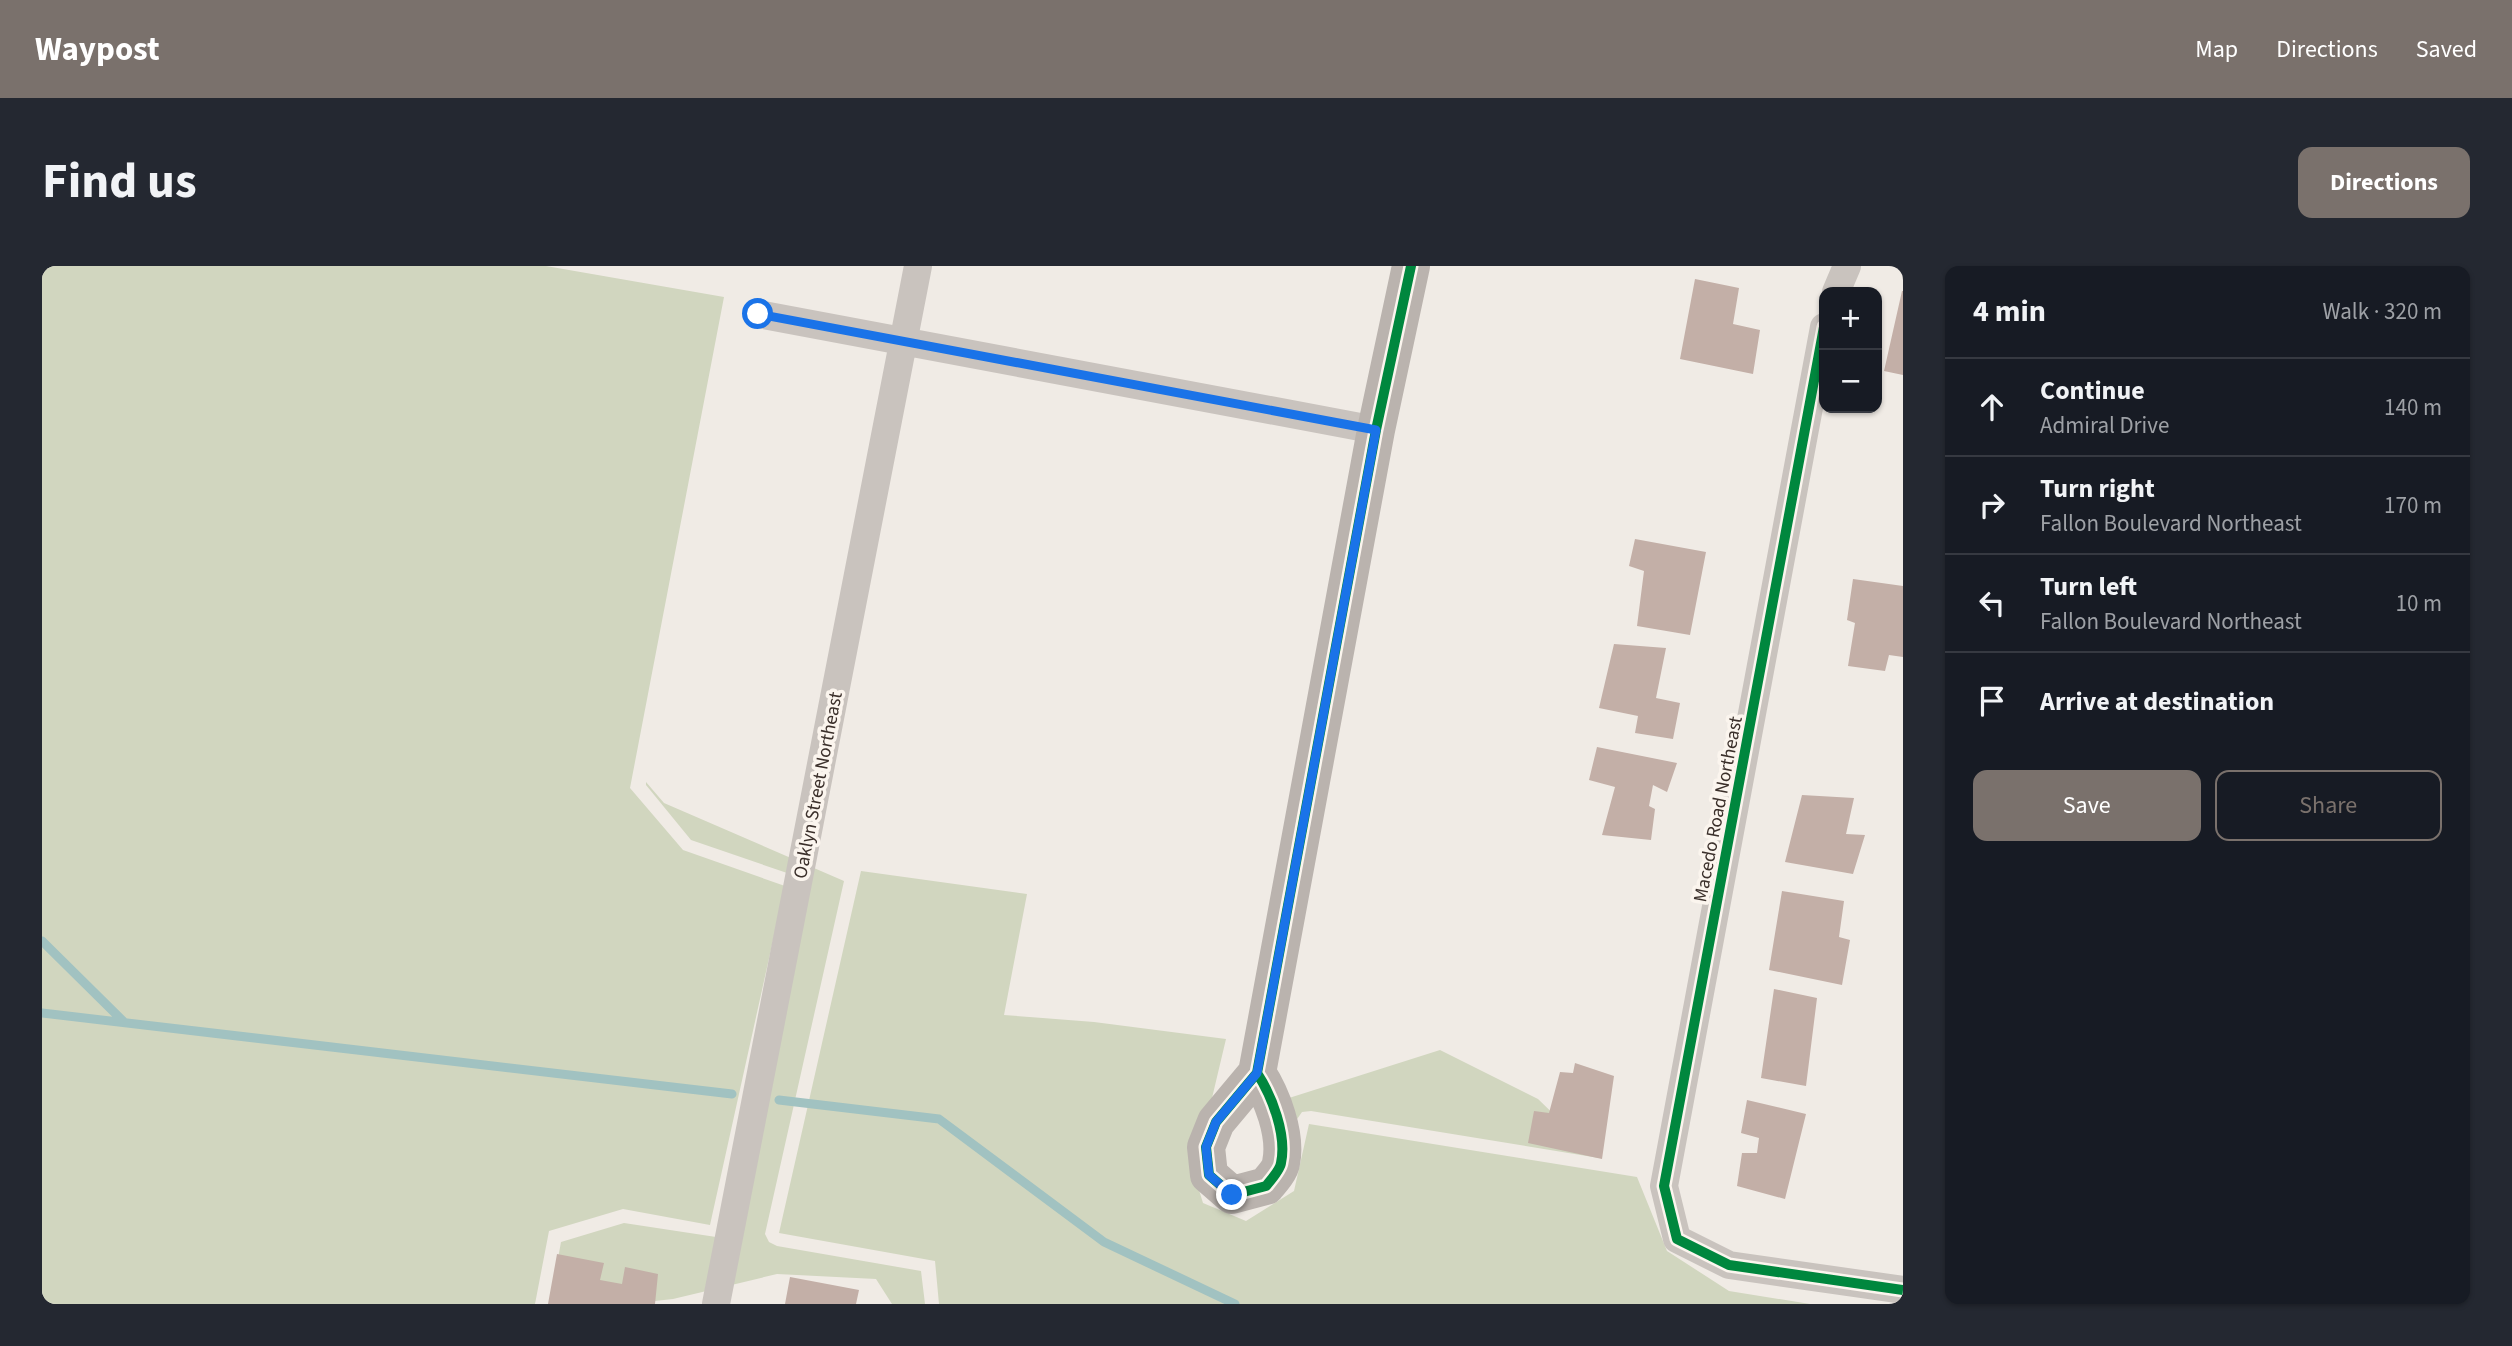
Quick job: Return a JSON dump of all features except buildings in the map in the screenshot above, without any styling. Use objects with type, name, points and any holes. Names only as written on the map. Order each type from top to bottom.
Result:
[{"type":"street","name":"Oaklyn Street Northeast","points":[[716,1304],[918,266]]},
{"type":"street","points":[[1257,1073],[1376,430],[1411,266]]},
{"type":"street","points":[[1838,287],[1847,266]]},
{"type":"street","points":[[758,314],[1376,430]]},
{"type":"street","name":"Macedo Road Northeast","points":[[1820,350],[1664,1186],[1677,1238],[1729,1265],[1903,1290]]},
{"type":"green space","points":[[42,266],[546,266],[724,297],[630,788],[683,850],[785,886],[710,1225],[623,1209],[549,1231],[535,1304],[42,1304]]},
{"type":"green space","points":[[646,782],[664,803],[844,881],[765,1234],[769,1242],[777,1246],[921,1271],[925,1304],[892,1304],[876,1279],[777,1274],[673,1299],[627,1304],[550,1302],[561,1242],[624,1223],[716,1237],[790,874],[691,840]]},
{"type":"green space","points":[[861,871],[1027,894],[1004,1015],[1094,1022],[1226,1039],[1194,1174],[1203,1203],[1246,1221],[1294,1191],[1309,1124],[1637,1177],[1667,1251],[1729,1291],[1810,1304],[939,1304],[935,1261],[779,1233]]},
{"type":"green space","points":[[1440,1050],[1538,1099],[1599,1158],[1311,1111],[1302,1112],[1295,1122],[1289,1098]]},
{"type":"waterway","points":[[42,941],[124,1022]]},
{"type":"waterway","points":[[42,1013],[732,1094]]},
{"type":"waterway","points":[[779,1100],[939,1119],[1104,1242],[1235,1304]]},
{"type":"cycle path","points":[[1257,1073],[1277,1116],[1282,1140],[1281,1163],[1266,1186],[1232,1195],[1209,1175],[1206,1147],[1216,1122],[1257,1073],[1376,430],[1411,266]]},
{"type":"cycle path","points":[[1820,350],[1664,1186],[1677,1239],[1729,1265],[1903,1290]]},
{"type":"route","points":[[758,314],[1376,430],[1257,1073],[1216,1122],[1206,1147],[1209,1175],[1232,1195]]}]
